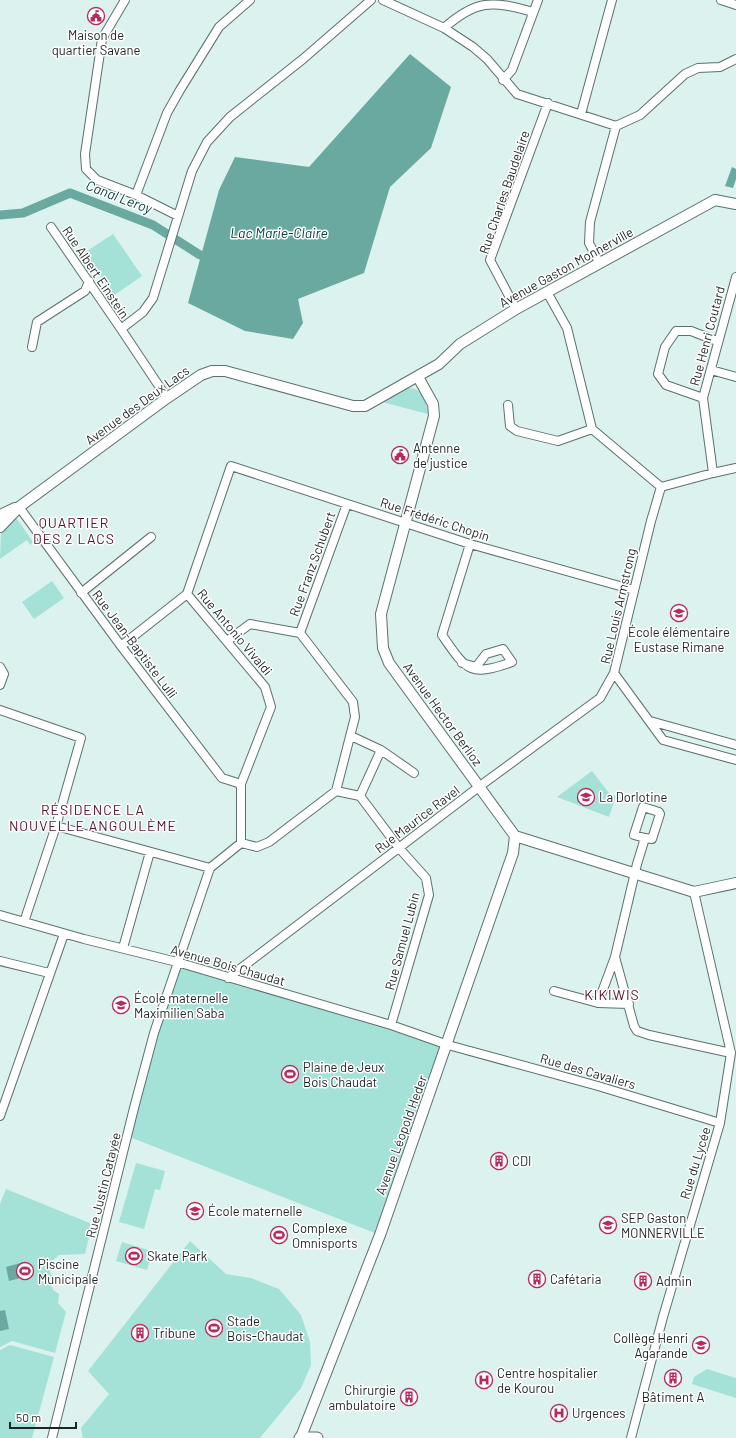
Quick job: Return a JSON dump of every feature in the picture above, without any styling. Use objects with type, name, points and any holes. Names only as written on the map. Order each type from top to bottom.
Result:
[{"type":"main road","points":[[300,1437],[317,1438]]},
{"type":"street","points":[[125,0],[102,40],[85,154],[86,169],[97,180],[136,195],[178,216]]},
{"type":"street","points":[[136,195],[167,113],[180,90],[219,27],[250,0]]},
{"type":"street","points":[[122,330],[143,312],[153,298],[195,165],[207,142],[230,117],[303,59],[371,0]]},
{"type":"street","points":[[383,0],[444,28],[472,46],[487,59],[503,80],[517,94],[616,126],[640,115],[685,74],[698,68],[720,67],[736,59]]},
{"type":"street","points":[[444,28],[456,14],[477,0],[495,0],[533,12]]},
{"type":"street","points":[[503,80],[512,70],[538,0]]},
{"type":"street","points":[[581,114],[612,0]]},
{"type":"street","points":[[721,0],[736,5]]},
{"type":"street","name":"Rue Charles Baudelaire","points":[[516,309],[490,260],[548,103]]},
{"type":"street","points":[[599,262],[589,243],[590,222],[616,126]]},
{"type":"street","name":"Avenue Gaston Monnerville","points":[[418,377],[440,364],[460,344],[516,309],[599,262],[715,200],[736,204]]},
{"type":"street","name":"Rue Albert Einstein","points":[[51,227],[167,398]]},
{"type":"street","name":"Rue Henri Coutard","points":[[713,473],[703,398],[717,341],[735,286],[736,277]]},
{"type":"street","points":[[32,347],[36,322],[85,291],[88,282]]},
{"type":"street","points":[[547,292],[566,328],[592,429],[662,487],[736,468]]},
{"type":"street","points":[[703,398],[666,385],[658,374],[665,348],[676,331],[691,331],[717,341]]},
{"type":"street","name":"Avenue des Deux Lacs","points":[[0,527],[19,507],[167,398],[201,375],[212,370],[225,371],[353,406],[364,406],[418,377]]},
{"type":"street","points":[[711,370],[736,377]]},
{"type":"street","name":"Avenue Hector Berlioz","points":[[418,377],[433,404],[434,416],[381,614],[383,648],[390,663],[515,836]]},
{"type":"street","points":[[508,405],[510,426],[516,431],[558,441],[592,429]]},
{"type":"street","name":"Rue Frédéric Chopin","points":[[231,466],[470,544],[634,590]]},
{"type":"street","name":"Rue Antonio Vivaldi","points":[[231,466],[187,594],[265,687],[272,707],[241,784],[241,843]]},
{"type":"street","name":"Rue Louis Armstrong","points":[[662,487],[650,521],[614,673],[664,740],[736,760]]},
{"type":"street","name":"Rue Franz Schubert","points":[[300,633],[347,504]]},
{"type":"street","name":"Avenue des Deux Lacs","points":[[0,514],[19,507]]},
{"type":"street","name":"Rue Jean-Baptiste Lulli","points":[[19,507],[81,593],[222,778],[241,784]]},
{"type":"street","points":[[81,593],[151,537]]},
{"type":"street","points":[[462,663],[476,667],[486,654],[503,649],[512,662],[491,669],[474,670],[462,663],[442,635],[470,544]]},
{"type":"street","points":[[121,646],[187,594]]},
{"type":"street","points":[[177,962],[210,868],[241,843],[257,847],[269,842],[336,791],[355,717],[353,702],[300,633],[250,624],[227,642]]},
{"type":"street","points":[[0,667],[4,674],[0,685]]},
{"type":"street","name":"Rue Maurice Ravel","points":[[228,978],[480,786],[600,698],[614,673]]},
{"type":"street","points":[[0,710],[81,738],[56,826],[24,922]]},
{"type":"street","points":[[650,721],[736,746]]},
{"type":"street","points":[[351,736],[381,750],[414,774]]},
{"type":"street","points":[[336,791],[360,796],[381,750]]},
{"type":"street","name":"Rue Samuel Lubin","points":[[360,796],[399,848],[426,878],[429,895],[391,1025]]},
{"type":"street","points":[[56,826],[210,868]]},
{"type":"street","points":[[515,836],[694,892],[736,883]]},
{"type":"street","name":"Avenue Léopold Heder","points":[[300,1437],[380,1235],[448,1045],[513,853],[515,836]]},
{"type":"street","points":[[598,1003],[615,957],[645,838]]},
{"type":"street","points":[[123,948],[150,852]]},
{"type":"street","name":"Rue du Lycée","points":[[631,1438],[689,1224],[720,1123],[731,1053],[732,1037],[694,892]]},
{"type":"street","name":"Avenue Bois Chaudat","points":[[0,915],[64,934],[177,962],[391,1025],[448,1045]]},
{"type":"street","points":[[0,1115],[64,934]]},
{"type":"street","points":[[615,957],[634,1026],[637,1031],[656,1037],[731,1053]]},
{"type":"street","points":[[0,961],[49,973]]},
{"type":"street","name":"Rue Justin Catayée","points":[[52,1438],[134,1108],[154,1033],[177,962]]},
{"type":"street","points":[[554,991],[598,1003],[629,1004]]},
{"type":"street","name":"Rue des Cavaliers","points":[[448,1045],[598,1086],[720,1123]]},
{"type":"shaded area","points":[[113,234],[142,276],[113,296],[84,253]]},
{"type":"shaded area","points":[[407,388],[412,388],[420,392],[426,404],[428,414],[382,402]]},
{"type":"shaded area","points":[[15,516],[33,542],[30,545],[27,540],[0,559],[1,531]]},
{"type":"shaded area","points":[[52,581],[64,598],[34,619],[22,602]]},
{"type":"shaded area","points":[[592,771],[609,793],[616,796],[609,817],[557,797]]},
{"type":"shaded area","name":"Plaine de Jeux Bois Chaudat","points":[[177,962],[448,1045],[380,1235],[127,1136]]},
{"type":"shaded area","points":[[136,1163],[165,1171],[160,1190],[155,1189],[144,1229],[119,1222]]},
{"type":"shaded area","name":"Piscine Municipale","points":[[6,1189],[92,1224],[85,1254],[59,1255],[49,1264],[51,1275],[55,1276],[51,1284],[53,1290],[59,1294],[58,1303],[66,1312],[55,1353],[12,1341],[0,1347],[0,1204]]},
{"type":"shaded area","name":"Stade Bois-Chaudat","points":[[190,1241],[226,1274],[251,1278],[279,1289],[301,1315],[310,1342],[311,1365],[301,1388],[260,1438],[83,1438],[81,1428],[109,1394],[88,1371]]},
{"type":"shaded area","name":"Skate Park","points":[[122,1242],[152,1251],[147,1270],[116,1261]]},
{"type":"shaded area","points":[[10,1345],[54,1357],[32,1438],[0,1438],[0,1350]]},
{"type":"shaded area","points":[[707,1369],[736,1378],[736,1398],[692,1384],[694,1377]]},
{"type":"water","name":"Lac Marie-Claire","points":[[410,54],[451,87],[431,148],[390,187],[364,273],[298,299],[303,323],[293,339],[245,331],[188,303],[219,190],[235,157],[309,167]]},
{"type":"water","points":[[732,167],[736,169],[736,179],[733,188],[725,186]]},
{"type":"water","points":[[24,1262],[28,1276],[9,1281],[6,1267]]},
{"type":"water","points":[[5,1310],[9,1329],[0,1331],[0,1311]]},
{"type":"waterway","name":"Canal Leroy","points":[[0,215],[23,213],[70,193],[153,225],[200,255]]},
{"type":"place","name":"Maison de quartier Savane","points":[[96,16]]},
{"type":"place","name":"Antenne de justice","points":[[400,455]]},
{"type":"place","name":"École élémentaire Eustase Rimane","points":[[679,613]]},
{"type":"place","name":"La Dorlotine","points":[[586,797]]},
{"type":"place","name":"École maternelle Maximilien Saba","points":[[121,1005]]},
{"type":"place","name":"Plaine de Jeux Bois Chaudat","points":[[290,1074]]},
{"type":"place","name":"CDI","points":[[499,1161]]},
{"type":"place","name":"École maternelle","points":[[195,1211]]},
{"type":"place","name":"SEP Gaston MONNERVILLE","points":[[608,1225]]},
{"type":"place","name":"Complexe Omnisports","points":[[279,1235]]},
{"type":"place","name":"Skate Park","points":[[134,1256]]},
{"type":"place","name":"Piscine Municipale","points":[[25,1271]]},
{"type":"place","name":"Cafétaria","points":[[537,1279]]},
{"type":"place","name":"Admin","points":[[643,1281]]},
{"type":"place","name":"Stade Bois-Chaudat","points":[[214,1328]]},
{"type":"place","name":"Tribune","points":[[140,1333]]},
{"type":"place","name":"Collège Henri Agarande","points":[[701,1345]]},
{"type":"place","name":"Bâtiment A","points":[[673,1378]]},
{"type":"place","name":"Centre hospitalier de Kourou","points":[[484,1380]]},
{"type":"place","name":"Chirurgie ambulatoire","points":[[409,1397]]},
{"type":"place","name":"Urgences","points":[[559,1413]]},
{"type":"district","name":"QUARTIER DES 2 LACS","points":[[74,532]]},
{"type":"district","name":"RÉSIDENCE LA NOUVELLE ANGOULÈME","points":[[93,818]]},
{"type":"district","name":"KIKIWIS","points":[[612,995]]}]
